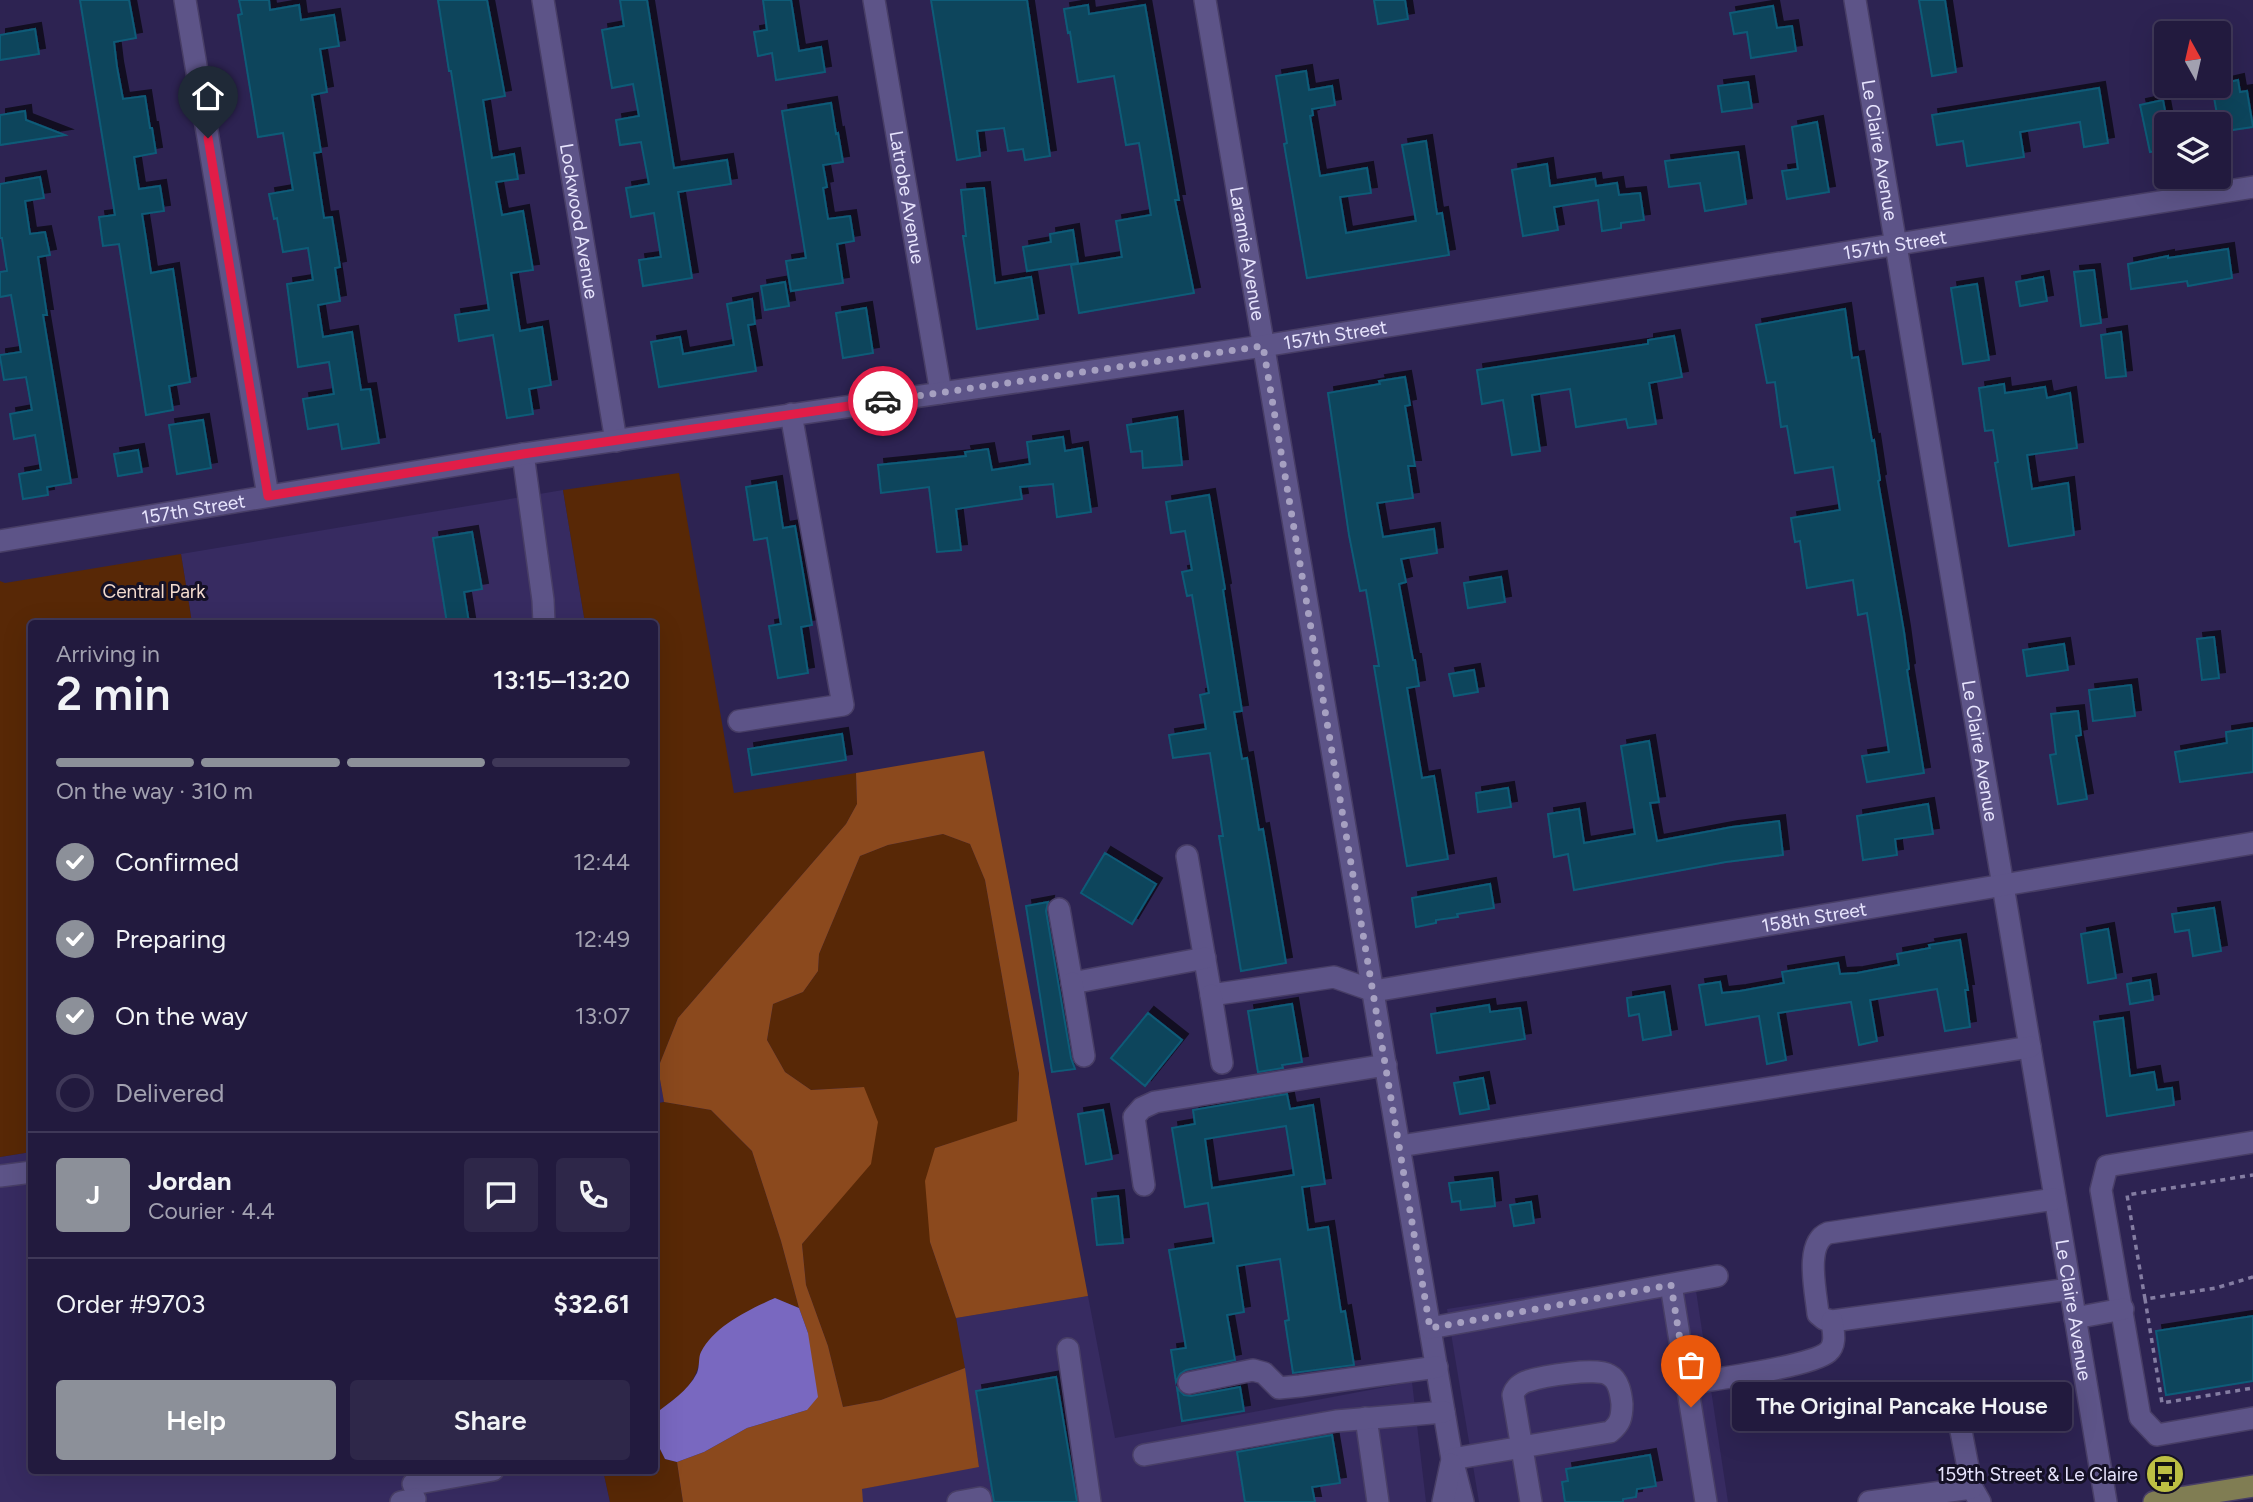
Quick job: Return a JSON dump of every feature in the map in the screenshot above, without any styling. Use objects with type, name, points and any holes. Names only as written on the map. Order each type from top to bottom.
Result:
[{"type":"main road","points":[[2154,1502],[2253,1486]]},
{"type":"street","points":[[185,0],[268,496]]},
{"type":"street","name":"Lockwood Avenue","points":[[543,0],[616,440]]},
{"type":"street","name":"Latrobe Avenue","points":[[874,0],[941,394]]},
{"type":"street","name":"Laramie Avenue","points":[[1205,0],[1452,1459],[1463,1502]]},
{"type":"street","name":"Le Claire Avenue","points":[[1855,0],[2106,1502]]},
{"type":"street","name":"157th Street","points":[[0,541],[523,454],[1263,346],[2253,187]]},
{"type":"street","points":[[739,721],[843,705],[791,414]]},
{"type":"street","points":[[523,454],[544,620]]},
{"type":"street","name":"158th Street","points":[[1374,990],[2253,843]]},
{"type":"street","points":[[1187,856],[1222,1063]]},
{"type":"street","points":[[1059,909],[1084,1056]]},
{"type":"street","points":[[1072,982],[1205,958]]},
{"type":"street","points":[[1210,995],[1334,977],[1374,990]]},
{"type":"street","points":[[1400,1146],[2030,1047]]},
{"type":"street","points":[[1144,1185],[1134,1117],[1142,1108],[1155,1102],[1386,1065]]},
{"type":"street","points":[[2253,1142],[2107,1166],[2101,1190],[2140,1417],[2157,1435],[2253,1418]]},
{"type":"street","points":[[0,1176],[28,1172]]},
{"type":"street","points":[[2055,1199],[1820,1236],[1813,1256],[1818,1314],[1832,1321],[2070,1289]]},
{"type":"street","points":[[1430,1328],[1717,1276]]},
{"type":"street","points":[[1671,1285],[1706,1502]]},
{"type":"street","points":[[2075,1318],[2123,1310]]},
{"type":"street","points":[[1687,1384],[1784,1366],[1828,1352],[1834,1342],[1832,1321]]},
{"type":"street","points":[[1068,1349],[1090,1502]]},
{"type":"street","points":[[1189,1383],[1253,1370],[1264,1373],[1279,1388],[1437,1367]]},
{"type":"street","points":[[1452,1459],[1521,1447],[1610,1432],[1619,1424],[1622,1415],[1620,1392],[1609,1374],[1589,1370],[1527,1381],[1515,1389],[1513,1395],[1521,1447],[1531,1502]]},
{"type":"street","points":[[1869,1502],[1976,1495],[1956,1405]]},
{"type":"street","points":[[1144,1455],[1336,1421],[1444,1412]]},
{"type":"street","points":[[1366,1418],[1378,1502]]},
{"type":"street","name":"Laramie Avenue","points":[[1443,1502],[1452,1459]]},
{"type":"street","points":[[411,1492],[478,1474]]},
{"type":"street","points":[[958,1502],[981,1498],[981,1502]]},
{"type":"path","points":[[2253,1175],[2127,1195],[2162,1404],[2253,1388]]},
{"type":"path","points":[[2145,1299],[2216,1288],[2253,1278]]},
{"type":"shaded area","points":[[563,490],[585,620],[192,620],[181,554]]},
{"type":"shaded area","points":[[984,751],[1088,1296],[956,1318],[930,1242],[925,1181],[935,1148],[1017,1121],[1019,1073],[985,880],[970,844],[943,834],[888,845],[860,856],[819,954],[818,971],[803,992],[773,1004],[767,1040],[785,1072],[811,1090],[864,1087],[878,1122],[871,1164],[802,1244],[806,1285],[828,1346],[843,1407],[881,1400],[965,1368],[979,1467],[862,1489],[863,1502],[683,1502],[677,1462],[704,1452],[747,1428],[807,1410],[808,1333],[752,1151],[711,1110],[664,1102],[658,1068],[678,1018],[846,824],[857,804],[856,773]]},
{"type":"shaded area","points":[[658,1068],[664,1102],[658,1103]]},
{"type":"shaded area","points":[[28,1152],[28,1474],[604,1474],[610,1502],[0,1502],[0,1157]]},
{"type":"shaded area","points":[[1693,1271],[1728,1502],[1479,1502],[1447,1309]]},
{"type":"shaded area","points":[[1088,1296],[1115,1438],[1412,1382],[1426,1502],[863,1502],[861,1489],[979,1466],[956,1318]]},
{"type":"shaded area","points":[[775,1298],[799,1308],[808,1333],[818,1397],[807,1410],[747,1428],[704,1452],[677,1462],[665,1459],[658,1445],[658,1412],[689,1385],[698,1370],[701,1352],[707,1343],[724,1326]]},
{"type":"green space","points":[[679,473],[734,793],[856,773],[857,804],[846,824],[678,1018],[658,1068],[658,620],[585,620],[563,490]]},
{"type":"green space","name":"Central Park","points":[[181,554],[192,620],[28,620],[28,1152],[0,1157],[0,581],[5,583]]},
{"type":"green space","points":[[943,834],[970,844],[985,880],[1019,1073],[1017,1122],[935,1148],[930,1242],[956,1318],[965,1368],[881,1400],[843,1407],[828,1346],[806,1285],[802,1244],[831,1210],[864,1087],[811,1090],[785,1072],[767,1040],[773,1004],[803,992],[818,971],[819,954],[860,856],[888,845]]},
{"type":"green space","points":[[658,1103],[711,1110],[752,1151],[799,1308],[774,1298],[701,1352],[692,1382],[658,1412]]},
{"type":"green space","points":[[658,1445],[665,1459],[677,1462],[683,1502],[610,1502],[604,1474],[658,1474]]},
{"type":"building","points":[[80,0],[129,0],[136,38],[114,42],[117,67],[123,99],[145,96],[156,153],[134,157],[139,189],[160,186],[164,211],[142,214],[151,273],[173,269],[190,382],[169,386],[173,410],[146,415],[119,244],[103,246],[99,217],[115,215]]},
{"type":"building","points":[[239,0],[269,0],[270,10],[299,5],[301,20],[334,15],[339,46],[320,49],[327,92],[312,95],[321,152],[314,153],[324,218],[332,217],[340,267],[335,268],[340,301],[318,305],[323,337],[352,332],[361,390],[370,389],[379,443],[342,449],[338,424],[308,429],[303,399],[334,394],[329,362],[298,367],[287,284],[313,280],[308,248],[283,252],[277,218],[274,219],[269,194],[293,190],[283,133],[258,137],[238,15],[242,14]]},
{"type":"building","points":[[438,0],[487,0],[505,96],[483,100],[492,158],[514,154],[518,179],[496,182],[502,215],[523,211],[533,270],[511,273],[520,331],[542,327],[551,385],[529,389],[533,414],[507,418],[493,335],[459,341],[455,315],[489,310]]},
{"type":"building","points":[[620,0],[647,0],[674,168],[727,160],[731,184],[678,192],[692,278],[643,286],[639,260],[661,257],[654,213],[631,217],[626,188],[649,184],[641,142],[620,145],[616,120],[639,116],[633,84],[612,88],[602,30],[624,26]]},
{"type":"building","points":[[763,0],[791,0],[799,51],[821,47],[825,72],[776,80],[772,53],[758,56],[754,32],[767,30]]},
{"type":"building","points":[[931,0],[1027,0],[1050,156],[1025,160],[1023,149],[1008,151],[1004,128],[977,131],[980,156],[957,160]]},
{"type":"building","points":[[1374,0],[1405,0],[1408,19],[1378,24]]},
{"type":"building","points":[[1919,0],[1945,0],[1956,72],[1932,76]]},
{"type":"building","points":[[1088,5],[1089,14],[1145,5],[1179,200],[1175,200],[1194,293],[1079,313],[1071,265],[1122,257],[1116,221],[1151,215],[1139,143],[1126,145],[1114,76],[1078,82],[1064,9]]},
{"type":"building","points":[[1773,6],[1777,28],[1792,26],[1796,51],[1751,58],[1747,32],[1734,34],[1730,13]]},
{"type":"building","points":[[35,29],[39,54],[0,60],[0,35]]},
{"type":"building","points":[[1306,71],[1309,90],[1332,86],[1335,105],[1312,109],[1313,115],[1310,116],[1320,176],[1367,168],[1371,193],[1340,197],[1346,233],[1416,221],[1402,145],[1426,141],[1437,214],[1442,213],[1449,255],[1307,278],[1284,144],[1287,143],[1276,76]]},
{"type":"building","points":[[2238,80],[2240,92],[2247,91],[2253,127],[2232,130],[2231,112],[2217,112],[2214,98],[2231,98],[2231,82]]},
{"type":"building","points":[[1748,82],[1752,108],[1722,112],[1718,86]]},
{"type":"building","points":[[2099,88],[2108,143],[2084,147],[2080,122],[2020,132],[2024,157],[1967,166],[1963,141],[1937,145],[1932,115]]},
{"type":"building","points":[[2163,100],[2165,112],[2154,112],[2154,151],[2150,152],[2140,105]]},
{"type":"building","points":[[831,103],[843,162],[823,165],[827,187],[823,188],[828,219],[850,216],[854,241],[837,244],[843,283],[791,291],[786,261],[806,258],[782,111]]},
{"type":"building","points":[[25,111],[26,120],[65,135],[0,145],[0,115]]},
{"type":"building","points":[[1817,122],[1829,192],[1787,199],[1782,171],[1798,169],[1792,127]]},
{"type":"building","points":[[1738,152],[1746,204],[1705,211],[1700,183],[1669,187],[1665,161]]},
{"type":"building","points":[[1547,164],[1550,186],[1595,179],[1596,186],[1617,183],[1619,195],[1640,193],[1644,220],[1621,223],[1621,228],[1602,231],[1598,200],[1554,207],[1558,230],[1523,236],[1512,170]]},
{"type":"building","points":[[40,177],[44,198],[25,201],[30,234],[45,232],[50,255],[38,257],[47,315],[43,315],[71,483],[47,487],[48,495],[23,499],[19,474],[41,470],[35,435],[14,439],[10,414],[32,410],[26,377],[4,380],[0,357],[21,352],[11,295],[0,297],[0,272],[7,271],[0,238],[0,184]]},
{"type":"building","points":[[984,188],[995,283],[1031,277],[1038,319],[977,329],[963,236],[966,236],[961,190]]},
{"type":"building","points":[[1073,230],[1078,263],[1027,271],[1023,247],[1051,242],[1050,234]]},
{"type":"building","points":[[2228,249],[2232,278],[2188,286],[2187,281],[2131,289],[2128,264]]},
{"type":"building","points":[[2094,270],[2101,323],[2081,326],[2074,272]]},
{"type":"building","points":[[2043,277],[2047,301],[2020,306],[2016,282]]},
{"type":"building","points":[[785,282],[789,306],[765,310],[761,286]]},
{"type":"building","points":[[1977,284],[1989,360],[1963,364],[1951,288]]},
{"type":"building","points":[[752,299],[755,324],[748,325],[756,371],[659,387],[651,342],[680,337],[683,354],[734,345],[727,304]]},
{"type":"building","points":[[866,308],[873,353],[843,358],[836,313]]},
{"type":"building","points":[[1845,309],[1852,358],[1858,357],[1872,441],[1874,440],[1878,481],[1904,632],[1907,670],[1924,773],[1867,782],[1862,756],[1889,752],[1867,613],[1858,615],[1853,580],[1807,588],[1800,541],[1795,542],[1791,518],[1840,510],[1833,467],[1795,473],[1787,426],[1781,427],[1775,382],[1767,383],[1756,325]]},
{"type":"building","points":[[2121,332],[2126,376],[2106,378],[2101,335]]},
{"type":"building","points":[[1674,336],[1682,377],[1649,383],[1656,424],[1628,428],[1626,419],[1576,427],[1570,389],[1532,395],[1540,451],[1512,455],[1503,400],[1482,404],[1477,370],[1648,344],[1648,340]]},
{"type":"building","points":[[1405,377],[1410,405],[1405,406],[1415,466],[1408,466],[1413,498],[1377,503],[1383,537],[1434,529],[1437,553],[1401,559],[1406,582],[1399,584],[1419,686],[1407,688],[1422,778],[1434,776],[1448,859],[1407,866],[1374,666],[1379,666],[1366,590],[1360,591],[1349,535],[1328,393]]},
{"type":"building","points":[[2004,384],[2005,393],[2045,387],[2047,398],[2070,393],[2077,448],[2027,455],[2032,489],[2068,483],[2074,535],[2009,546],[1995,463],[1998,462],[1993,430],[1985,431],[1979,388]]},
{"type":"building","points":[[1177,417],[1182,465],[1143,468],[1142,451],[1131,452],[1127,425]]},
{"type":"building","points":[[203,420],[211,468],[177,474],[169,425]]},
{"type":"building","points":[[1063,437],[1065,451],[1082,448],[1091,512],[1057,517],[1053,484],[1020,487],[1022,499],[956,509],[961,550],[937,552],[929,487],[881,493],[878,465],[966,456],[965,452],[988,449],[992,470],[1030,464],[1027,442]]},
{"type":"building","points":[[138,450],[142,472],[118,476],[114,454]]},
{"type":"building","points":[[776,482],[783,528],[795,526],[812,625],[801,627],[808,673],[778,678],[769,626],[781,624],[767,538],[754,540],[746,487]]},
{"type":"building","points":[[1209,495],[1242,711],[1234,712],[1242,759],[1247,758],[1259,830],[1263,829],[1286,963],[1241,971],[1219,836],[1223,836],[1210,753],[1173,758],[1169,735],[1206,729],[1200,695],[1209,693],[1192,595],[1187,596],[1182,572],[1192,570],[1185,531],[1171,533],[1166,502]]},
{"type":"building","points":[[472,532],[482,589],[464,592],[469,620],[447,620],[433,538]]},
{"type":"building","points":[[1501,577],[1505,602],[1468,608],[1464,583]]},
{"type":"building","points":[[2214,637],[2219,678],[2202,680],[2197,639]]},
{"type":"building","points":[[2064,644],[2068,670],[2027,676],[2023,650]]},
{"type":"building","points":[[1474,670],[1478,692],[1454,696],[1449,674]]},
{"type":"building","points":[[2131,685],[2135,716],[2093,721],[2089,690]]},
{"type":"building","points":[[2078,711],[2081,735],[2076,736],[2087,799],[2058,804],[2050,755],[2056,754],[2051,714]]},
{"type":"building","points":[[2253,728],[2253,772],[2180,782],[2175,752],[2227,743],[2226,732]]},
{"type":"building","points":[[842,734],[846,760],[752,775],[748,749]]},
{"type":"building","points":[[1649,741],[1659,802],[1650,803],[1657,841],[1779,821],[1783,855],[1726,862],[1574,890],[1568,854],[1554,857],[1548,814],[1579,809],[1584,843],[1635,834],[1621,746]]},
{"type":"building","points":[[1508,788],[1511,807],[1478,812],[1476,793]]},
{"type":"building","points":[[1928,804],[1933,834],[1895,839],[1897,855],[1863,860],[1857,816]]},
{"type":"building","points":[[1105,853],[1156,884],[1132,924],[1081,893]]},
{"type":"building","points":[[1490,884],[1494,908],[1457,914],[1458,917],[1436,920],[1436,923],[1416,927],[1412,898]]},
{"type":"building","points":[[1048,902],[1046,911],[1075,1069],[1052,1072],[1026,906]]},
{"type":"building","points":[[2214,908],[2221,951],[2193,956],[2189,930],[2175,932],[2172,914]]},
{"type":"building","points":[[2108,929],[2116,978],[2088,983],[2081,934]]},
{"type":"building","points":[[1960,940],[1968,990],[1965,990],[1970,1027],[1945,1031],[1937,989],[1870,1000],[1877,1041],[1859,1045],[1851,1002],[1778,1013],[1786,1060],[1767,1064],[1759,1016],[1706,1025],[1699,985],[1720,982],[1722,993],[1740,991],[1784,983],[1782,972],[1838,963],[1840,974],[1857,973],[1899,965],[1897,954]]},
{"type":"building","points":[[2150,980],[2153,1000],[2130,1004],[2127,984]]},
{"type":"building","points":[[1664,992],[1671,1035],[1643,1040],[1639,1014],[1629,1016],[1627,998]]},
{"type":"building","points":[[1292,1004],[1302,1062],[1258,1072],[1248,1011]]},
{"type":"building","points":[[1489,1005],[1490,1012],[1520,1008],[1525,1039],[1437,1053],[1431,1014]]},
{"type":"building","points":[[1148,1013],[1182,1040],[1145,1086],[1111,1058]]},
{"type":"building","points":[[2123,1018],[2130,1076],[2154,1072],[2157,1090],[2172,1088],[2174,1105],[2107,1116],[2094,1022]]},
{"type":"building","points":[[1483,1078],[1489,1109],[1460,1114],[1454,1083]]},
{"type":"building","points":[[1287,1094],[1290,1109],[1313,1105],[1325,1184],[1302,1187],[1308,1230],[1328,1227],[1341,1312],[1345,1311],[1354,1365],[1293,1373],[1280,1259],[1237,1266],[1244,1312],[1227,1315],[1235,1360],[1186,1370],[1176,1382],[1171,1350],[1186,1348],[1169,1250],[1214,1243],[1208,1203],[1185,1207],[1172,1128],[1195,1124],[1193,1110]],"holes":[[[1286,1126],[1294,1175],[1212,1188],[1205,1139]]]},
{"type":"building","points":[[1103,1110],[1112,1159],[1086,1164],[1078,1114]]},
{"type":"building","points":[[1492,1178],[1495,1206],[1461,1210],[1460,1201],[1452,1202],[1449,1183]]},
{"type":"building","points":[[1118,1196],[1123,1243],[1097,1245],[1092,1199]]},
{"type":"building","points":[[1531,1202],[1534,1223],[1514,1226],[1510,1205]]},
{"type":"building","points":[[2253,1316],[2253,1381],[2166,1395],[2156,1331]]},
{"type":"building","points":[[1056,1377],[1077,1502],[994,1502],[976,1391]]},
{"type":"building","points":[[1240,1387],[1244,1411],[1182,1421],[1177,1388],[1184,1395],[1191,1396]]},
{"type":"building","points":[[1332,1435],[1340,1483],[1312,1487],[1315,1502],[1245,1502],[1237,1452]]},
{"type":"building","points":[[1650,1455],[1656,1486],[1637,1489],[1636,1497],[1623,1499],[1623,1502],[1565,1502],[1562,1482],[1568,1481],[1566,1469]]},
{"type":"way so far","points":[[883,401],[1263,346],[1430,1328],[1671,1285],[1691,1407]]},
{"type":"place","name":"The Original Pancake House","points":[[1691,1407]]},
{"type":"place","name":"159th Street & Le Claire","points":[[2165,1474]]},
{"type":"route","points":[[208,138],[268,496],[523,454],[883,401]]}]
